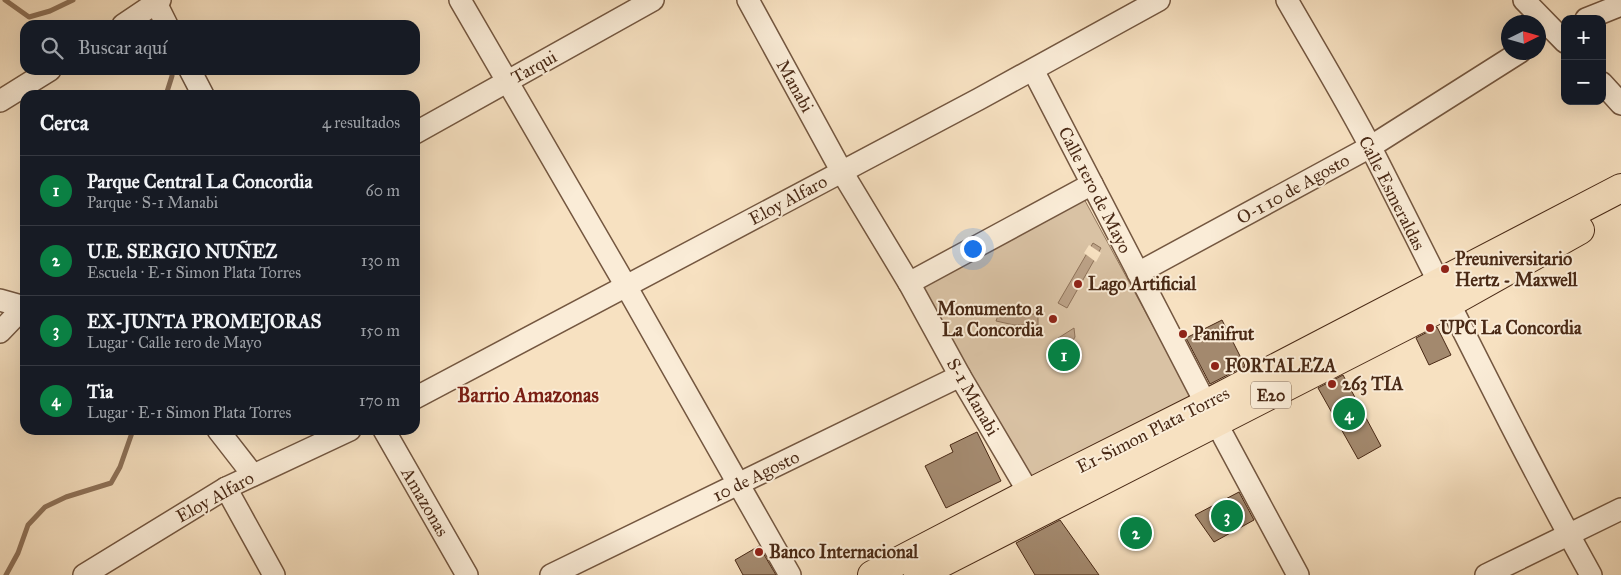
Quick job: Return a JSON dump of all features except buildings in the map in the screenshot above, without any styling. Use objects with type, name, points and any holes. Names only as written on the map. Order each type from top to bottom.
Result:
[{"type":"highway","name":"E1-Simon Plata Torres","points":[[872,575],[1029,493],[1211,413],[1443,294],[1621,188]]},
{"type":"highway","name":"E20","points":[[1443,294],[1621,209]]},
{"type":"highway","name":"E20","points":[[918,575],[1211,413]]},
{"type":"street","points":[[460,0],[626,286],[790,575]]},
{"type":"street","name":"Tarqui","points":[[420,130],[653,0]]},
{"type":"street","name":"Manabi","points":[[748,0],[842,172]]},
{"type":"street","name":"Eloy Alfaro","points":[[420,395],[1033,70],[1160,0]]},
{"type":"street","name":"Calle Esmeraldas","points":[[1287,0],[1370,147],[1443,294],[1591,575]]},
{"type":"street","points":[[1524,0],[1556,35]]},
{"type":"street","points":[[130,20],[158,1],[165,20]]},
{"type":"street","points":[[1596,15],[1621,5]]},
{"type":"street","name":"O-1 10 de Agosto","points":[[1138,273],[1370,147],[1507,60]]},
{"type":"street","name":"Calle 1ero de Mayo","points":[[1033,70],[1211,413],[1298,575]]},
{"type":"street","points":[[0,100],[42,75]]},
{"type":"street","points":[[193,75],[200,90]]},
{"type":"street","points":[[1606,87],[1621,104]]},
{"type":"street","name":"S-1 Manabi","points":[[842,172],[909,282],[960,376],[1029,493]]},
{"type":"street","points":[[909,282],[1092,184]]},
{"type":"street","points":[[0,300],[20,306]]},
{"type":"street","points":[[0,332],[20,311]]},
{"type":"street","name":"10 de Agosto","points":[[551,575],[960,376]]},
{"type":"street","points":[[222,435],[253,475]]},
{"type":"street","name":"Eloy Alfaro","points":[[84,575],[226,488],[339,435]]},
{"type":"street","name":"Amazonas","points":[[387,435],[467,575]]},
{"type":"street","points":[[226,488],[274,575]]},
{"type":"street","points":[[1486,575],[1621,509]]},
{"type":"shaded area","points":[[1083,197],[1192,398],[1035,483],[919,285]]},
{"type":"shaded area","name":"Lago Artificial","points":[[1093,243],[1101,248],[1067,308],[1058,303]]},
{"type":"shaded area","points":[[1000,310],[1016,314],[1038,314],[1038,325],[1014,325],[996,321]]},
{"type":"shaded area","points":[[1074,328],[1075,337],[1072,342],[1060,348],[1055,346],[1052,342]]},
{"type":"pier","points":[[1089,245],[1101,253],[1096,262],[1084,253]]},
{"type":"waterway","points":[[5,0],[29,17],[50,11],[73,0]]},
{"type":"waterway","points":[[168,90],[172,75]]},
{"type":"waterway","points":[[6,575],[18,553],[28,525],[45,507],[66,497],[111,483],[120,467],[131,435]]},
{"type":"place","name":"Preuniversitario Hertz - Maxwell","points":[[1445,269]]},
{"type":"place","name":"Lago Artificial","points":[[1078,284]]},
{"type":"place","name":"Monumento a La Concordia","points":[[1053,319]]},
{"type":"place","name":"UPC La Concordia","points":[[1430,328]]},
{"type":"place","name":"Panifrut","points":[[1183,334]]},
{"type":"place","name":"Parque Central La Concordia","points":[[1064,355]]},
{"type":"place","name":"FORTALEZA","points":[[1215,366]]},
{"type":"place","name":"263 TIA","points":[[1332,384]]},
{"type":"place","name":"Tia","points":[[1349,414]]},
{"type":"place","name":"EX-JUNTA PROMEJORAS","points":[[1227,516]]},
{"type":"place","name":"U.E. SERGIO NUÑEZ","points":[[1136,533]]},
{"type":"place","name":"Banco Internacional","points":[[759,552]]},
{"type":"district","name":"Barrio Amazonas","points":[[528,395]]}]
